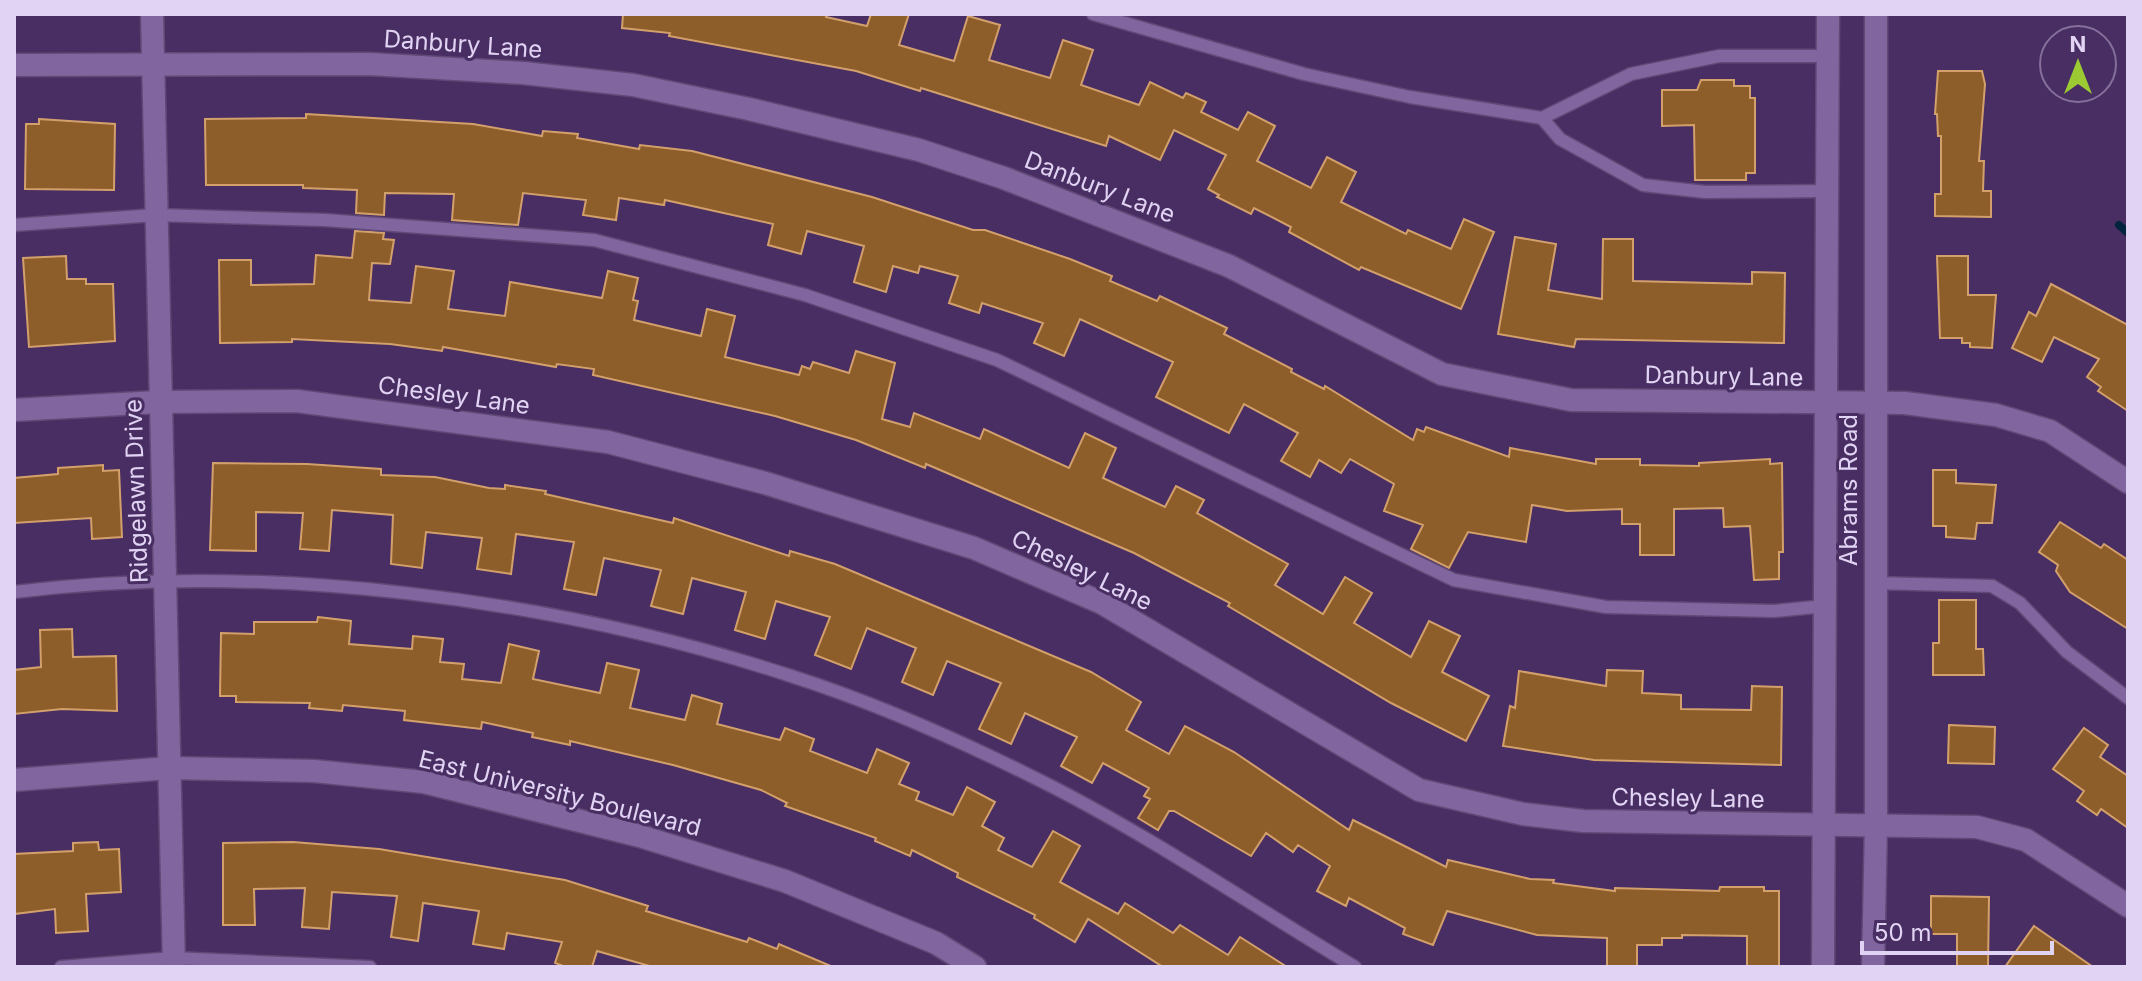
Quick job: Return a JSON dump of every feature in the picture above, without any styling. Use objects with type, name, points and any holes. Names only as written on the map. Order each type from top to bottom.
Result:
[{"type":"street","name":"Ridgelawn Drive","points":[[152,14],[158,402],[173,962]]},
{"type":"street","name":"Abrams Road","points":[[1823,967],[1828,14]]},
{"type":"street","name":"Abrams Road","points":[[1873,967],[1876,824],[1873,583],[1876,14]]},
{"type":"street","name":"Danbury Lane","points":[[14,65],[446,67],[633,85],[919,150],[1135,228],[1229,266],[1442,374],[1571,400],[1874,403],[1970,411],[2050,431],[2128,482]]},
{"type":"street","name":"Chesley Lane","points":[[14,410],[158,402],[297,401],[608,442],[765,483],[974,548],[1102,603],[1419,790],[1523,814],[1583,821],[1977,827],[2026,840],[2128,906]]},
{"type":"street","name":"East University Boulevard","points":[[14,780],[169,768],[314,771],[424,782],[640,836],[785,881],[936,943],[975,967]]},
{"type":"lane","points":[[1093,14],[1304,74],[1410,97],[1542,118],[1631,74],[1719,56],[1828,56]]},
{"type":"lane","points":[[1542,118],[1560,139],[1643,185],[1705,192],[1827,191]]},
{"type":"lane","points":[[14,225],[156,215],[325,220],[594,240],[805,295],[997,360],[1454,580],[1606,607],[1774,611],[1825,606]]},
{"type":"lane","points":[[14,592],[165,581],[289,585],[414,595],[644,634],[789,675],[861,702],[1042,782],[1355,967]]},
{"type":"lane","points":[[1873,583],[1992,586],[2020,603],[2067,652],[2128,698]]},
{"type":"lane","points":[[61,967],[173,962],[370,967]]},
{"type":"building","points":[[623,14],[827,14],[826,17],[867,26],[871,14],[909,14],[899,45],[954,61],[968,16],[1000,25],[989,60],[1050,78],[1063,40],[1093,50],[1081,85],[1139,105],[1150,82],[1183,98],[1186,93],[1206,102],[1201,112],[1238,130],[1248,112],[1275,126],[1257,161],[1311,188],[1327,157],[1356,172],[1341,202],[1406,234],[1408,230],[1451,249],[1464,219],[1494,232],[1461,309],[1361,267],[1359,270],[1289,232],[1291,227],[1254,208],[1251,214],[1217,197],[1219,195],[1208,189],[1226,155],[1174,130],[1160,160],[1109,136],[1106,146],[856,71],[669,36],[670,33],[622,28]]},
{"type":"building","points":[[1938,71],[1982,71],[1985,84],[1979,161],[1984,161],[1983,191],[1991,191],[1991,217],[1935,216],[1935,194],[1941,194],[1941,136],[1938,136],[1935,114]]},
{"type":"building","points":[[1701,80],[1734,80],[1734,86],[1750,86],[1750,98],[1755,98],[1755,173],[1746,173],[1746,180],[1695,180],[1694,125],[1662,126],[1662,90],[1697,90]]},
{"type":"building","points":[[306,114],[473,124],[542,136],[543,131],[578,134],[577,138],[639,149],[640,145],[692,151],[872,197],[973,230],[985,230],[1112,276],[1110,281],[1157,301],[1160,296],[1227,328],[1224,334],[1324,389],[1325,386],[1413,440],[1417,429],[1424,432],[1426,427],[1509,457],[1510,448],[1596,464],[1596,459],[1640,459],[1640,465],[1699,466],[1699,463],[1770,459],[1770,464],[1782,463],[1783,552],[1779,552],[1779,579],[1754,580],[1750,526],[1724,527],[1723,508],[1674,509],[1674,555],[1640,555],[1640,524],[1622,524],[1622,509],[1567,511],[1532,505],[1526,542],[1468,532],[1449,568],[1411,549],[1423,525],[1384,511],[1394,484],[1350,459],[1341,473],[1319,460],[1310,477],[1281,461],[1298,433],[1244,404],[1229,433],[1156,397],[1173,362],[1080,319],[1064,356],[1034,343],[1043,323],[982,303],[979,313],[949,303],[958,276],[920,266],[918,273],[893,266],[886,292],[854,282],[864,246],[807,231],[801,254],[768,245],[773,224],[665,200],[664,205],[619,198],[616,220],[583,215],[586,200],[523,193],[518,225],[452,220],[454,194],[385,193],[384,215],[356,213],[357,190],[303,188],[303,185],[206,185],[205,119],[306,118]]},
{"type":"building","points":[[39,119],[115,124],[114,190],[25,189],[26,124],[39,124]]},
{"type":"building","points":[[355,231],[384,233],[383,239],[394,240],[390,264],[372,263],[369,300],[411,303],[416,266],[454,271],[448,309],[505,316],[510,282],[602,298],[608,271],[638,278],[633,300],[638,301],[634,320],[701,336],[707,309],[735,316],[725,357],[799,375],[802,366],[810,369],[813,362],[849,373],[856,351],[895,363],[882,419],[910,427],[914,413],[980,439],[984,429],[1069,468],[1085,433],[1116,448],[1103,478],[1165,507],[1176,486],[1204,500],[1197,513],[1288,564],[1275,585],[1323,614],[1345,577],[1372,593],[1354,623],[1411,657],[1429,621],[1460,636],[1442,672],[1489,696],[1466,741],[1391,703],[1228,606],[1230,603],[1134,553],[926,464],[925,468],[856,440],[775,416],[593,375],[594,369],[557,364],[556,367],[443,347],[442,351],[390,344],[292,339],[292,342],[220,343],[219,260],[251,260],[251,285],[314,284],[316,255],[352,258]]},
{"type":"building","points":[[1515,237],[1556,244],[1548,290],[1602,299],[1603,239],[1633,239],[1633,281],[1752,284],[1752,272],[1785,273],[1784,343],[1576,339],[1574,347],[1498,334]]},
{"type":"building","points":[[66,256],[67,279],[86,279],[86,284],[113,284],[115,341],[29,347],[23,258]]},
{"type":"building","points":[[1937,256],[1968,256],[1968,295],[1996,295],[1992,348],[1970,347],[1970,343],[1962,343],[1962,338],[1940,338]]},
{"type":"building","points":[[2051,284],[2128,325],[2128,411],[2098,391],[2101,387],[2087,377],[2099,359],[2054,337],[2042,362],[2012,348],[2029,312],[2036,316]]},
{"type":"building","points":[[213,463],[381,469],[381,475],[435,477],[489,488],[505,489],[505,485],[546,491],[545,494],[673,523],[674,518],[789,556],[790,551],[835,564],[1091,672],[1141,702],[1126,730],[1169,754],[1185,726],[1234,752],[1349,830],[1353,820],[1446,867],[1448,860],[1530,879],[1615,891],[1615,888],[1719,891],[1720,887],[1764,887],[1764,891],[1779,891],[1779,967],[1747,967],[1747,936],[1682,935],[1682,938],[1662,938],[1662,945],[1637,945],[1637,967],[1607,967],[1607,938],[1537,935],[1447,911],[1433,945],[1403,934],[1405,928],[1349,898],[1346,906],[1317,891],[1330,866],[1298,845],[1293,852],[1266,833],[1251,856],[1174,811],[1169,811],[1158,830],[1138,818],[1150,799],[1144,796],[1149,788],[1103,763],[1092,783],[1061,766],[1077,737],[1025,713],[1011,744],[979,729],[1001,683],[947,661],[933,695],[902,682],[916,648],[867,628],[851,669],[815,655],[830,617],[776,601],[765,639],[735,630],[746,592],[692,578],[683,614],[651,606],[661,570],[604,558],[596,595],[564,589],[574,542],[516,534],[511,574],[477,569],[482,538],[426,532],[422,568],[391,564],[393,515],[332,510],[329,551],[300,549],[303,513],[256,512],[256,551],[210,550]]},
{"type":"building","points":[[103,465],[103,471],[119,470],[122,537],[92,539],[91,518],[14,523],[14,478],[58,474],[58,468]]},
{"type":"building","points":[[1933,470],[1956,470],[1956,483],[1996,485],[1992,523],[1977,523],[1975,539],[1946,537],[1946,526],[1933,526]]},
{"type":"building","points":[[2060,522],[2101,548],[2104,544],[2128,560],[2128,629],[2070,592],[2056,571],[2058,565],[2039,552]]},
{"type":"building","points":[[1939,600],[1976,600],[1976,649],[1983,649],[1984,675],[1933,675],[1933,643],[1939,643]]},
{"type":"building","points":[[318,617],[351,621],[349,644],[412,649],[413,636],[443,639],[440,662],[464,664],[462,679],[501,683],[509,644],[539,651],[533,679],[600,693],[607,663],[639,670],[630,708],[685,720],[692,695],[722,704],[717,724],[780,740],[785,728],[814,739],[810,751],[867,773],[877,749],[909,763],[899,784],[919,792],[916,800],[953,815],[967,787],[995,802],[982,826],[1004,838],[998,850],[1032,867],[1053,831],[1080,846],[1060,882],[1118,914],[1125,903],[1173,933],[1180,925],[1228,955],[1240,937],[1287,967],[1163,967],[1088,919],[1075,942],[1034,918],[1035,915],[957,877],[958,873],[912,850],[910,856],[875,841],[876,838],[785,806],[787,803],[761,790],[673,765],[570,741],[570,745],[532,737],[533,733],[482,722],[481,729],[404,720],[405,711],[343,705],[342,711],[309,708],[310,703],[236,702],[236,696],[220,696],[221,633],[254,634],[254,622],[317,622]]},
{"type":"building","points":[[72,629],[73,657],[116,656],[117,711],[62,709],[14,714],[14,670],[41,667],[40,630]]},
{"type":"building","points":[[1607,670],[1643,671],[1642,693],[1681,695],[1681,709],[1751,710],[1752,686],[1782,687],[1781,765],[1594,760],[1503,746],[1510,706],[1515,708],[1519,671],[1606,686]]},
{"type":"building","points":[[1949,725],[1995,727],[1994,764],[1948,763]]},
{"type":"building","points":[[2084,728],[2108,745],[2100,757],[2128,776],[2128,828],[2101,809],[2097,815],[2077,801],[2084,791],[2053,769]]},
{"type":"building","points":[[98,842],[99,850],[119,849],[121,892],[86,894],[88,931],[56,933],[55,909],[14,914],[14,854],[73,851],[73,843]]},
{"type":"building","points":[[293,842],[379,849],[565,880],[648,906],[646,911],[747,942],[749,938],[777,949],[779,944],[833,967],[653,967],[597,951],[592,967],[566,967],[555,963],[562,942],[507,933],[504,949],[473,944],[479,911],[423,903],[418,941],[391,937],[397,896],[332,892],[329,929],[302,927],[305,888],[254,889],[255,925],[223,925],[223,843]]},
{"type":"building","points":[[1931,896],[1989,897],[1988,966],[1957,966],[1957,934],[1931,934]]},
{"type":"building","points":[[2034,926],[2093,967],[2005,967]]},
{"type":"waterway","points":[[2119,225],[2128,233]]}]
